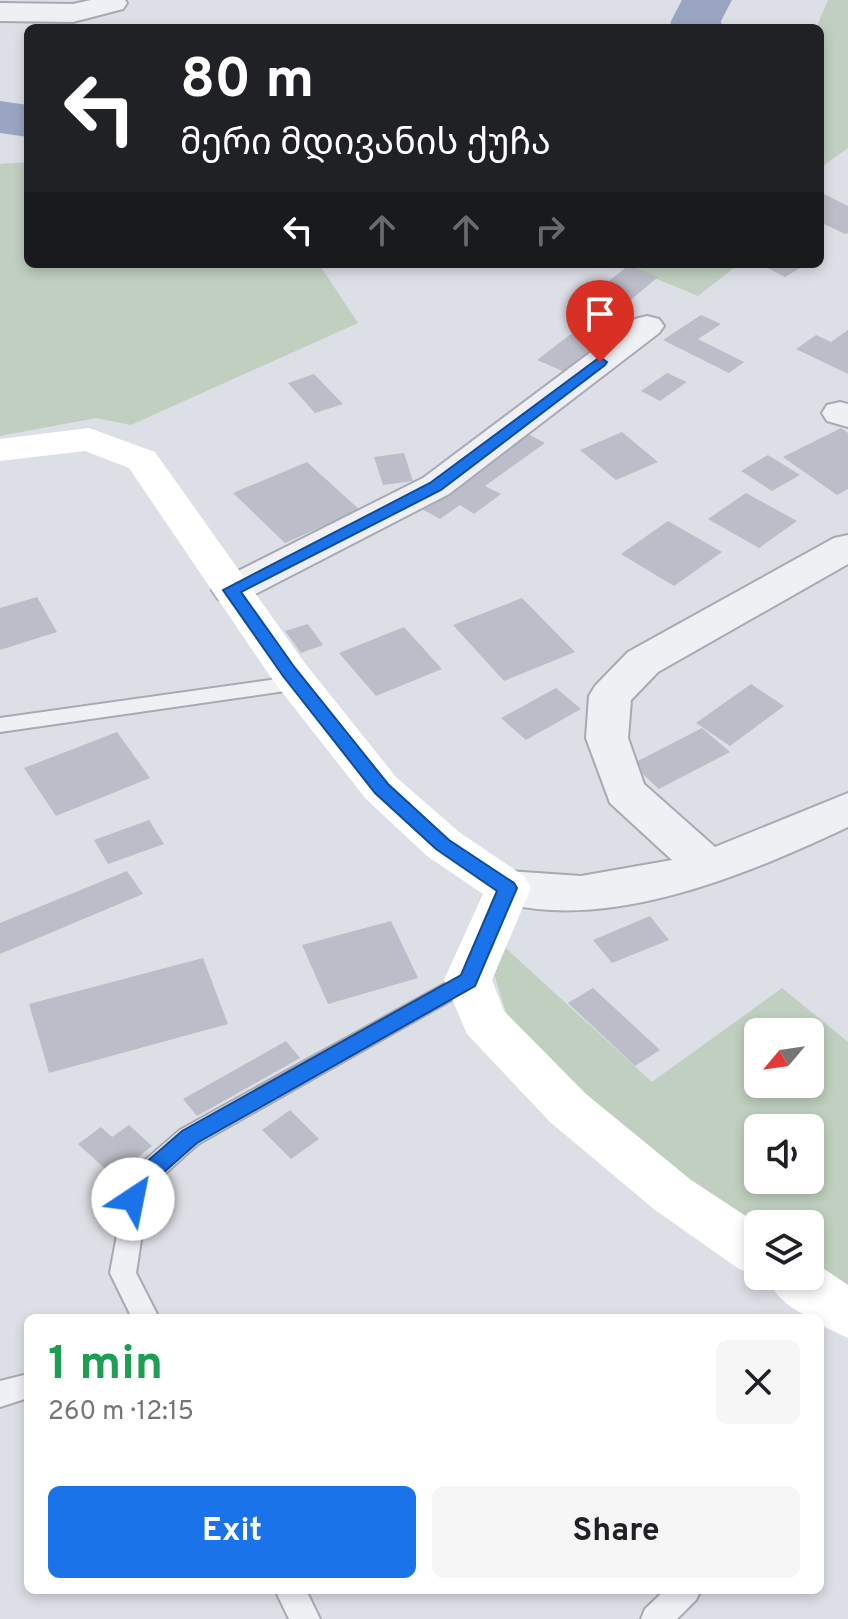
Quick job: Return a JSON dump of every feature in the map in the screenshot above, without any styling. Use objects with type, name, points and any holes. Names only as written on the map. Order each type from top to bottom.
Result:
[{"type":"street","points":[[0,12],[73,13],[113,3],[111,0]]},
{"type":"street","points":[[232,590],[436,486],[647,326]]},
{"type":"street","points":[[0,450],[89,439],[142,460],[299,683],[381,788],[443,844],[508,888],[578,893],[639,886],[778,841],[848,809]]},
{"type":"street","points":[[705,864],[625,792],[607,738],[610,696],[643,662],[848,547]]},
{"type":"street","points":[[508,888],[468,980],[484,1021],[568,1108],[673,1195],[744,1243]]},
{"type":"street","points":[[813,1290],[848,1314]]},
{"type":"lane","points":[[0,725],[299,683]]},
{"type":"lane","points":[[144,1314],[123,1273],[129,1215],[137,1183],[189,1137],[468,980]]},
{"type":"lane","points":[[0,1394],[24,1387]]},
{"type":"lane","points":[[292,1594],[305,1619]]},
{"type":"lane","points":[[656,1619],[682,1594]]},
{"type":"green space","points":[[828,0],[848,0],[848,148],[824,165],[824,24],[818,24]]},
{"type":"green space","points":[[24,162],[24,268],[322,268],[358,323],[131,425],[96,418],[0,436],[0,164]]},
{"type":"green space","points":[[631,268],[734,268],[698,296]]},
{"type":"green space","points":[[499,942],[652,1082],[782,988],[819,1018],[744,1018],[744,1098],[824,1098],[824,1022],[848,1042],[848,1288],[824,1272],[824,1210],[744,1210],[744,1215],[655,1161],[510,1025],[491,965]]},
{"type":"building","points":[[824,194],[848,206],[848,233],[824,224]]},
{"type":"building","points":[[625,268],[636,268],[658,277],[621,308],[590,296]]},
{"type":"building","points":[[768,268],[800,268],[785,277]]},
{"type":"building","points":[[606,306],[639,326],[604,344],[571,324]]},
{"type":"building","points":[[701,315],[721,324],[698,339],[744,362],[729,373],[663,340]]},
{"type":"building","points":[[848,330],[848,374],[796,349],[816,335],[831,342]]},
{"type":"building","points":[[571,334],[605,348],[572,375],[537,360]]},
{"type":"building","points":[[667,373],[687,382],[660,401],[641,391]]},
{"type":"building","points":[[314,374],[343,404],[315,413],[288,383]]},
{"type":"building","points":[[841,428],[848,433],[848,489],[837,495],[783,457]]},
{"type":"building","points":[[622,432],[658,462],[616,480],[580,450]]},
{"type":"building","points":[[528,434],[545,443],[485,486],[501,494],[474,514],[460,505],[440,519],[422,509]]},
{"type":"building","points":[[404,453],[413,481],[383,485],[374,457]]},
{"type":"building","points":[[768,455],[800,475],[772,491],[741,471]]},
{"type":"building","points":[[307,462],[360,510],[285,543],[233,493]]},
{"type":"building","points":[[746,493],[797,521],[759,548],[708,519]]},
{"type":"building","points":[[668,521],[722,552],[674,586],[621,554]]},
{"type":"building","points":[[37,597],[57,632],[0,650],[0,608]]},
{"type":"building","points":[[522,598],[575,652],[504,681],[453,625]]},
{"type":"building","points":[[308,624],[323,645],[301,653],[285,631]]},
{"type":"building","points":[[404,627],[442,669],[376,696],[339,653]]},
{"type":"building","points":[[751,684],[784,706],[730,746],[696,723]]},
{"type":"building","points":[[556,688],[581,709],[526,740],[501,718]]},
{"type":"building","points":[[702,728],[730,752],[659,789],[632,764]]},
{"type":"building","points":[[117,732],[150,778],[56,816],[24,768]]},
{"type":"building","points":[[149,820],[164,844],[108,864],[94,840]]},
{"type":"building","points":[[127,871],[143,894],[0,954],[0,923]]},
{"type":"building","points":[[650,916],[669,940],[612,963],[593,940]]},
{"type":"building","points":[[391,921],[418,978],[328,1004],[302,945]]},
{"type":"building","points":[[203,958],[228,1024],[49,1073],[29,1004]]},
{"type":"building","points":[[593,988],[660,1050],[635,1066],[568,1003]]},
{"type":"building","points":[[286,1041],[300,1058],[197,1116],[183,1099]]},
{"type":"building","points":[[290,1110],[319,1139],[291,1159],[262,1130]]},
{"type":"building","points":[[129,1125],[152,1146],[113,1176],[78,1144],[101,1127],[112,1137]]},
{"type":"waterway","points":[[696,24],[707,0]]},
{"type":"waterway","points":[[0,117],[24,120]]},
{"type":"route","points":[[133,1199],[137,1183],[189,1137],[468,980],[508,888],[443,844],[381,788],[289,672],[232,590],[436,486],[600,362]]}]
